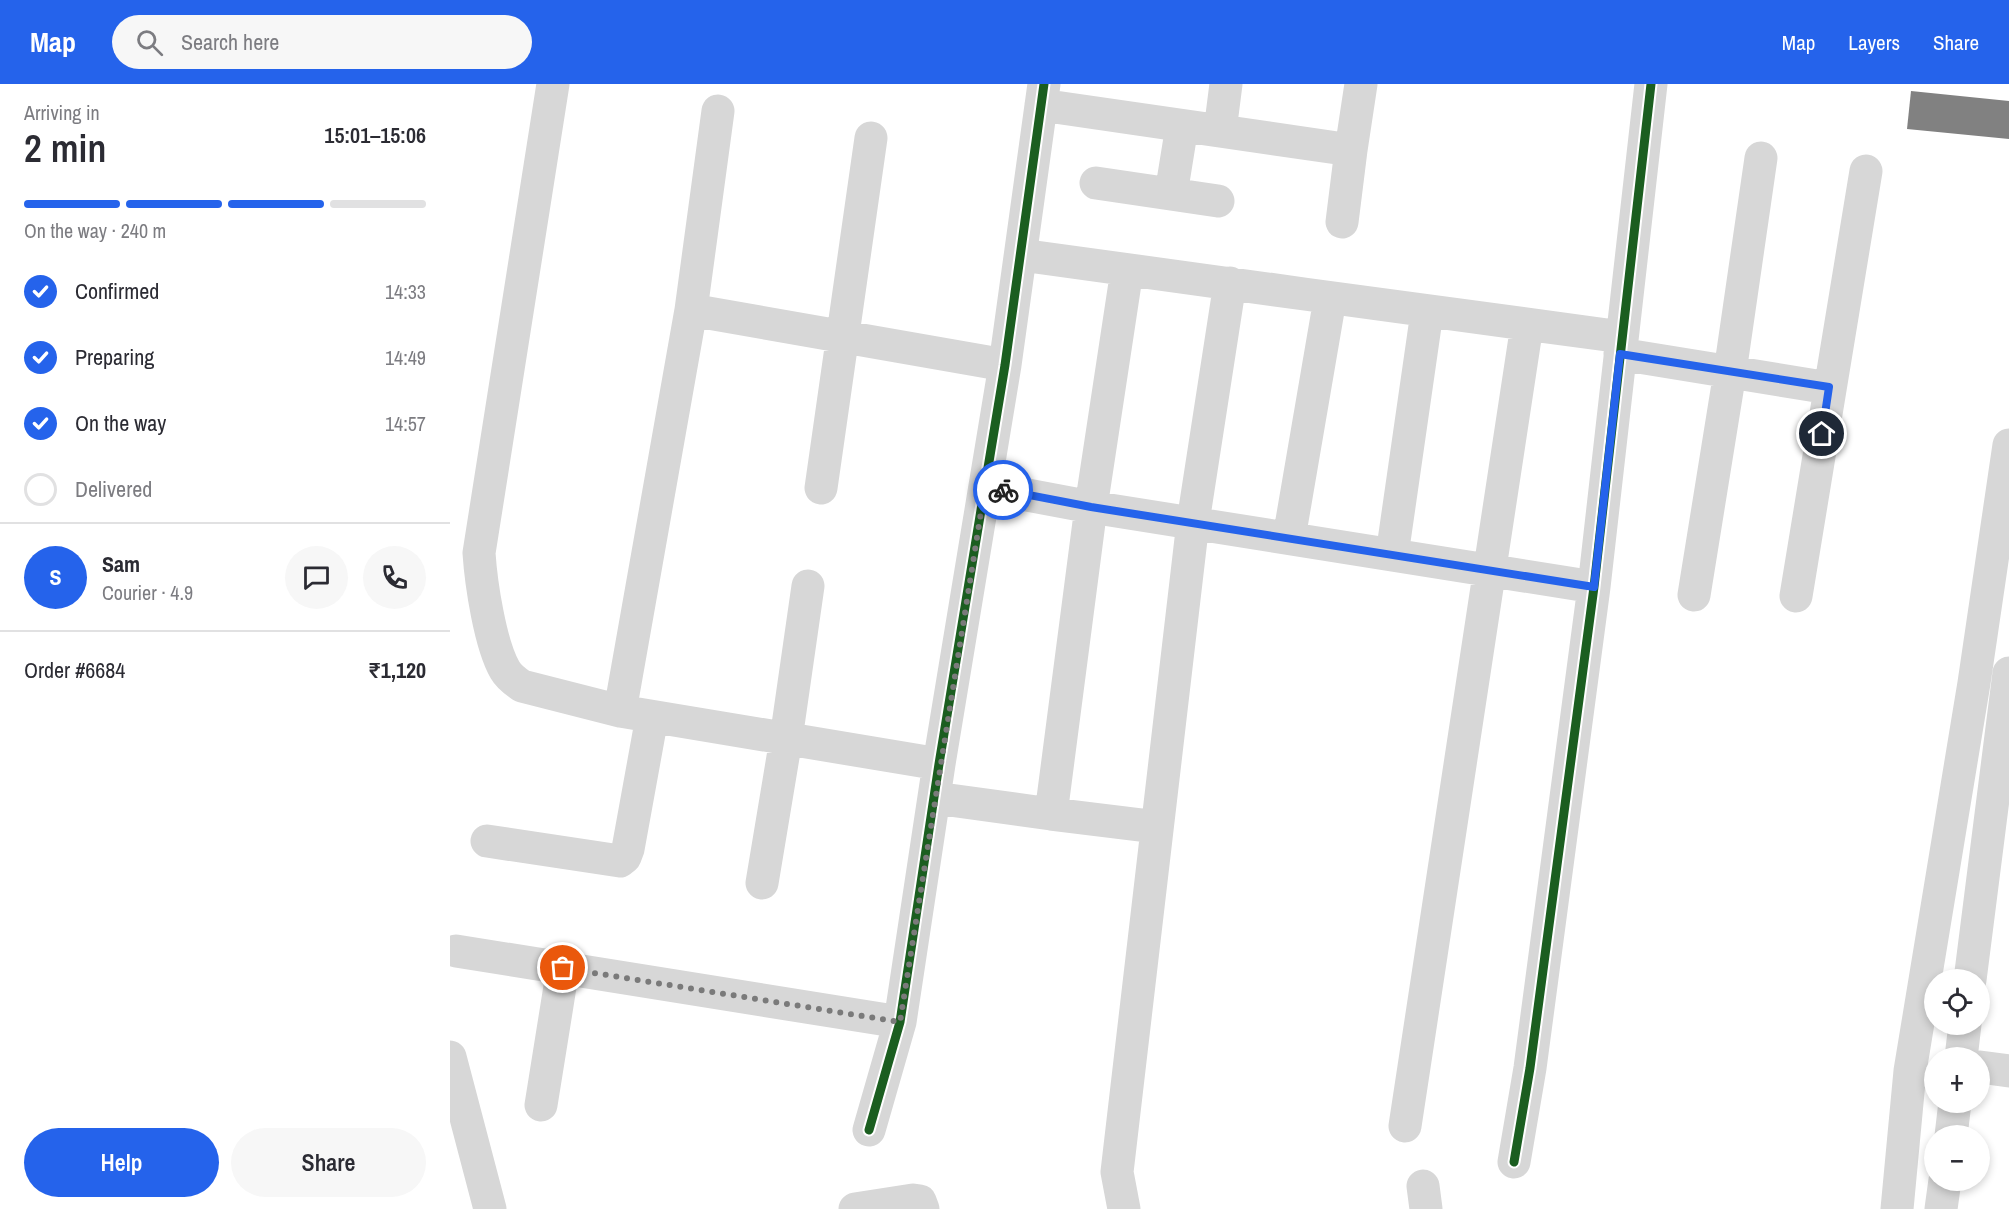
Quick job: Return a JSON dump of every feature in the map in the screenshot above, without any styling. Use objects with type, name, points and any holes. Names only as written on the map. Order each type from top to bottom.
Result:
[{"type":"street","points":[[553,84],[479,553],[493,635],[505,670],[522,686],[620,711],[939,764]]},
{"type":"street","points":[[1220,131],[1226,84]]},
{"type":"street","points":[[1342,222],[1361,84]]},
{"type":"street","points":[[1514,1162],[1530,1068],[1594,587],[1651,84]]},
{"type":"street","points":[[869,1130],[900,1022],[939,764],[1005,365],[1043,95],[1182,126],[1351,150]]},
{"type":"street","points":[[620,711],[691,310],[718,111]]},
{"type":"street","points":[[1171,194],[1182,126]]},
{"type":"street","points":[[821,488],[871,138]]},
{"type":"street","points":[[1694,595],[1761,158]]},
{"type":"street","points":[[1796,596],[1866,171]]},
{"type":"street","points":[[1096,183],[1218,201]]},
{"type":"street","points":[[1021,255],[1527,325],[1730,372],[1829,387]]},
{"type":"street","points":[[1051,814],[1091,507],[1127,270]]},
{"type":"street","points":[[1124,1209],[1117,1172],[1193,522],[1230,283]]},
{"type":"street","points":[[1289,538],[1330,299]]},
{"type":"street","points":[[691,310],[1005,365]]},
{"type":"street","points":[[1392,555],[1427,312]]},
{"type":"street","points":[[1405,1126],[1527,325]]},
{"type":"street","points":[[1897,1209],[1910,1071],[1974,683],[1997,605],[2009,445]]},
{"type":"street","points":[[985,487],[1091,507],[1594,587]]},
{"type":"street","points":[[762,883],[808,586]]},
{"type":"street","points":[[1971,969],[2009,674]]},
{"type":"street","points":[[487,842],[620,861],[625,857],[652,717]]},
{"type":"street","points":[[935,798],[1157,827]]},
{"type":"street","points":[[456,951],[900,1022]]},
{"type":"street","points":[[542,1105],[563,968]]},
{"type":"street","points":[[450,1057],[490,1209]]},
{"type":"street","points":[[1990,1068],[2009,1071]]},
{"type":"street","points":[[1941,1209],[1943,1191]]},
{"type":"street","points":[[855,1209],[913,1200],[920,1201],[923,1209]]},
{"type":"building","points":[[1911,91],[2009,101],[2009,139],[1907,129]]},
{"type":"cycle path","points":[[869,1130],[900,1022],[939,764],[1005,365],[1044,84]]},
{"type":"cycle path","points":[[1514,1162],[1530,1068],[1594,587],[1651,84]]},
{"type":"way so far","points":[[563,968],[900,1022],[939,764],[985,487],[1003,490]]},
{"type":"route","points":[[1003,490],[1091,507],[1594,587],[1620,354],[1829,387],[1822,434]]}]
